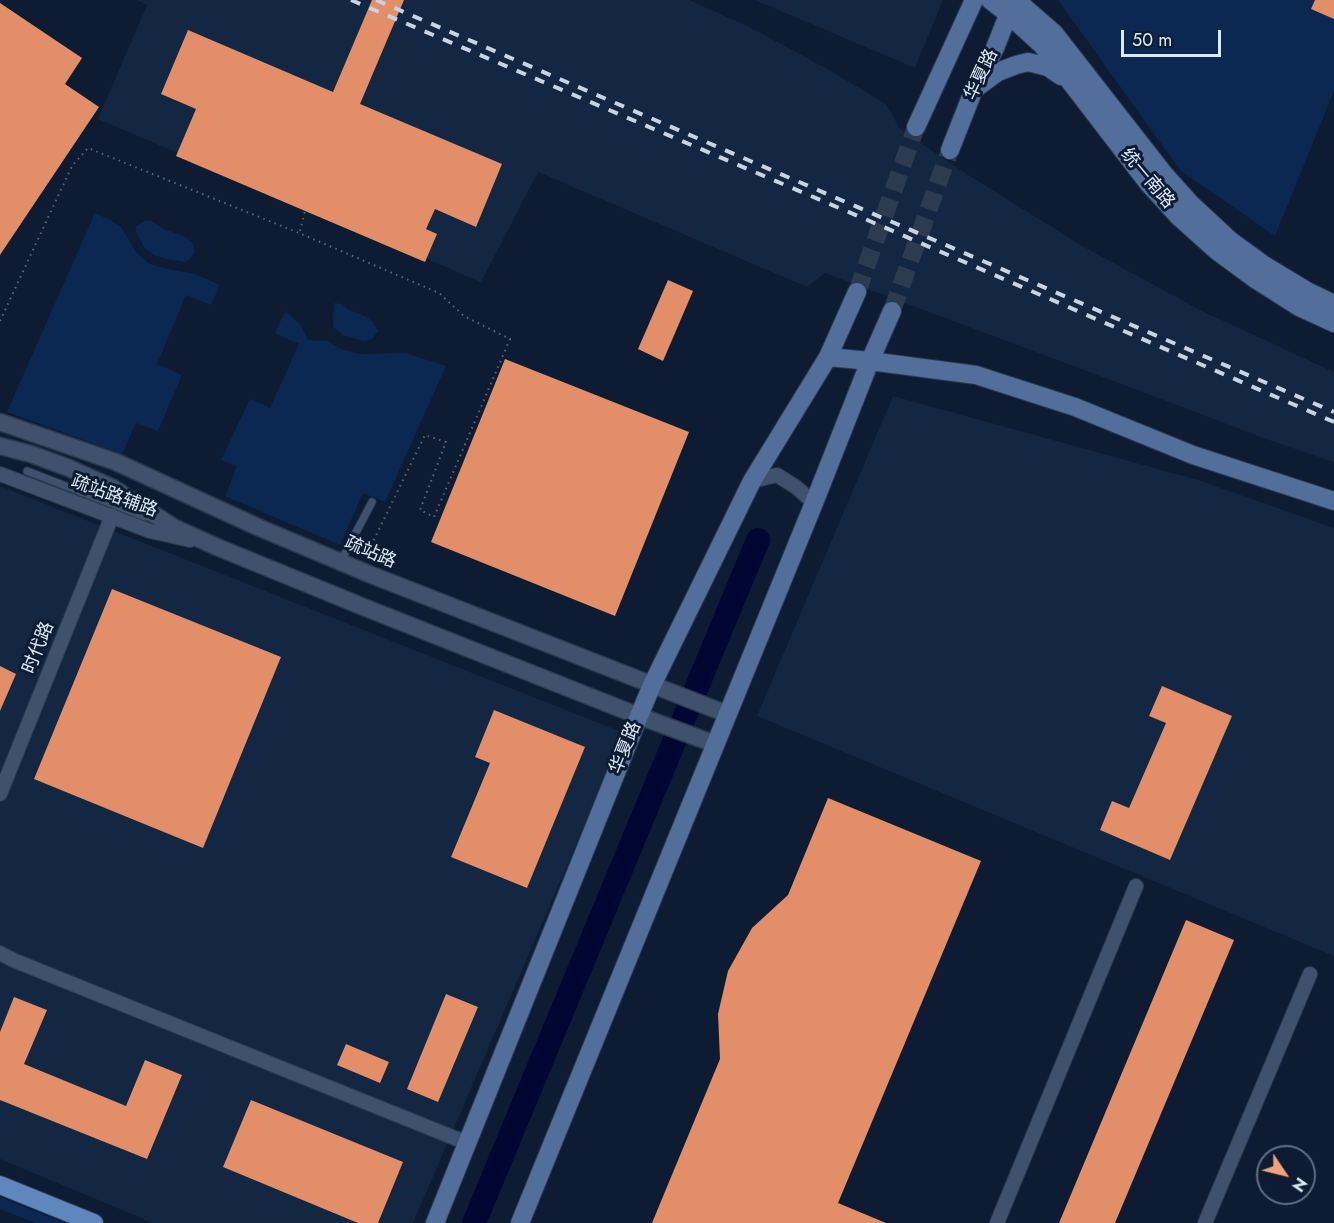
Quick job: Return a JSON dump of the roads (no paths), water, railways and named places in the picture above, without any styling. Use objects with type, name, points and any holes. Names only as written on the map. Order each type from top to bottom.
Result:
[{"type":"main road","points":[[916,127],[974,0]]},
{"type":"main road","name":"统一南路","points":[[990,0],[1013,5],[1054,33],[1164,174],[1190,203],[1231,241],[1307,291],[1334,304]]},
{"type":"main road","points":[[1037,0],[1054,33]]},
{"type":"main road","name":"统一南路","points":[[1013,5],[1148,183],[1178,216],[1217,251],[1254,279],[1299,306],[1334,323]]},
{"type":"main road","name":"华夏路","points":[[950,150],[974,89],[1013,5]]},
{"type":"main road","points":[[974,89],[998,72],[1028,62],[1048,67],[1070,82]]},
{"type":"main road","name":"华夏路","points":[[435,1223],[658,687],[752,481],[828,357],[857,292]]},
{"type":"main road","points":[[520,1223],[722,712],[814,503],[892,311]]},
{"type":"main road","points":[[828,357],[976,375],[1075,407],[1193,455],[1334,501]]},
{"type":"main road","points":[[0,1185],[94,1223]]},
{"type":"street","name":"疏站路","points":[[0,422],[116,462],[260,528],[360,570],[722,712]]},
{"type":"street","points":[[0,446],[69,468],[113,488],[175,528],[217,547],[366,608],[710,742]]},
{"type":"street","name":"疏站路辅路","points":[[0,474],[150,531],[217,547]]},
{"type":"street","points":[[752,481],[777,475],[796,487],[814,503]]},
{"type":"street","name":"时代路","points":[[0,794],[112,516]]},
{"type":"street","points":[[997,1223],[1136,886]]},
{"type":"street","points":[[1,958],[467,1143]]},
{"type":"street","points":[[1205,1223],[1310,974]]},
{"type":"lane","points":[[27,471],[175,528]]},
{"type":"lane","points":[[341,561],[372,502]]},
{"type":"waterway","points":[[474,1223],[758,540]]},
{"type":"tunnel","points":[[857,292],[916,127]]},
{"type":"tunnel","points":[[892,311],[950,150]]},
{"type":"railway","points":[[351,0],[1334,422]]},
{"type":"railway","points":[[376,0],[1334,412]]}]
